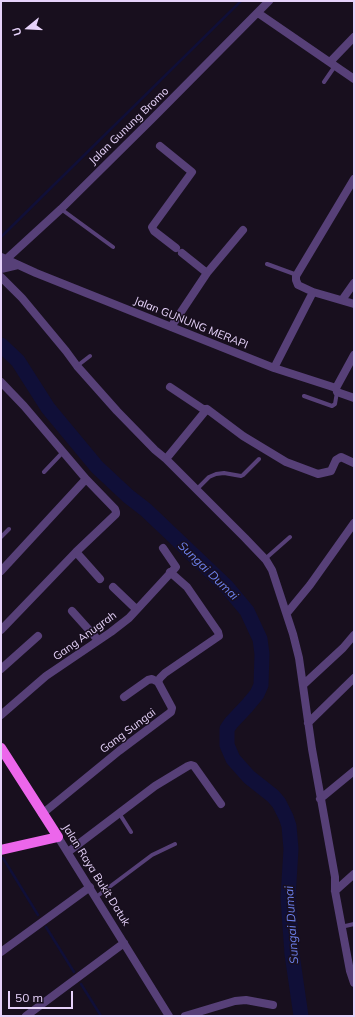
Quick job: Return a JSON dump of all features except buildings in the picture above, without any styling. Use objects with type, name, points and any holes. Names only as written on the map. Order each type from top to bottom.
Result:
[{"type":"main road","name":"Jalan Raya Bukit Datuk","points":[[1,748],[58,837]]},
{"type":"main road","points":[[1,850],[58,837]]},
{"type":"street","name":"Jalan Gunung Bromo","points":[[2,260],[61,209],[269,1]]},
{"type":"street","points":[[258,13],[354,79]]},
{"type":"street","points":[[332,64],[354,37]]},
{"type":"street","points":[[160,146],[192,172],[152,227],[154,231],[207,273]]},
{"type":"street","points":[[354,179],[297,275],[296,280],[298,286],[354,304]]},
{"type":"street","points":[[171,327],[207,273],[242,230]]},
{"type":"street","name":"Jalan GUNUNG MERAPI","points":[[2,260],[18,265],[274,368],[337,390],[354,398]]},
{"type":"street","points":[[1,269],[18,265]]},
{"type":"street","points":[[1,277],[22,298],[77,366],[117,411],[155,450],[166,458],[269,564],[275,576],[294,634],[320,799],[335,877],[335,891],[341,927],[354,983]]},
{"type":"street","points":[[342,300],[354,283]]},
{"type":"street","points":[[274,368],[313,292]]},
{"type":"street","points":[[337,390],[354,355]]},
{"type":"street","points":[[1,382],[64,452],[86,479],[115,509],[116,514],[76,552],[1,630]]},
{"type":"street","points":[[170,387],[203,409],[207,409],[243,436],[280,459],[320,474],[331,471],[336,460],[341,457],[354,463]]},
{"type":"street","points":[[166,458],[207,409]]},
{"type":"street","points":[[1,571],[86,479]]},
{"type":"street","points":[[287,613],[310,585],[354,523]]},
{"type":"street","points":[[124,697],[148,680],[152,679],[158,682],[165,673],[219,636],[218,632],[188,587],[170,572],[176,565],[163,548]]},
{"type":"street","points":[[76,552],[100,579]]},
{"type":"street","name":"Gang Anugrah","points":[[1,715],[46,676],[129,618],[170,572]]},
{"type":"street","points":[[113,587],[136,609]]},
{"type":"street","points":[[72,611],[98,640]]},
{"type":"street","points":[[303,685],[343,648],[354,635]]},
{"type":"street","points":[[1,669],[38,636]]},
{"type":"street","points":[[308,723],[354,678]]},
{"type":"street","name":"Gang Sungai","points":[[42,814],[119,751],[171,712],[172,708],[158,682]]},
{"type":"street","points":[[68,852],[156,786],[191,765],[194,766],[220,804]]},
{"type":"street","points":[[320,799],[354,771]]},
{"type":"street","name":"Jalan Raya Bukit Datuk","points":[[58,837],[169,1016]]},
{"type":"street","points":[[335,891],[354,874]]},
{"type":"street","points":[[1,952],[90,887]]},
{"type":"street","points":[[31,1014],[124,943]]},
{"type":"street","points":[[186,1016],[235,1001],[246,1000],[273,1005]]},
{"type":"lane","points":[[324,82],[332,64]]},
{"type":"lane","points":[[61,209],[113,247]]},
{"type":"lane","points":[[267,264],[297,275]]},
{"type":"lane","points":[[77,366],[90,356]]},
{"type":"lane","points":[[304,396],[332,406],[335,404],[337,390]]},
{"type":"lane","points":[[44,472],[64,452]]},
{"type":"lane","points":[[196,489],[209,476],[224,473],[241,476],[259,459]]},
{"type":"lane","points":[[1,537],[9,529]]},
{"type":"lane","points":[[265,559],[290,537]]},
{"type":"lane","points":[[119,813],[131,832]]},
{"type":"lane","points":[[96,897],[152,855],[175,844]]},
{"type":"lane","points":[[341,927],[354,924]]},
{"type":"waterway","points":[[1,237],[241,1]]},
{"type":"waterway","name":"Sungai Dumai","points":[[1,345],[18,361],[48,408],[97,467],[128,496],[146,510],[227,587],[247,611],[260,639],[262,654],[261,685],[257,694],[227,729],[227,745],[233,759],[249,777],[273,796],[279,803],[289,826],[291,849],[288,898],[292,954],[301,1016]]},
{"type":"waterway","points":[[3,858],[38,915]]},
{"type":"waterway","points":[[46,927],[74,972]]},
{"type":"waterway","points":[[81,984],[101,1016]]}]
